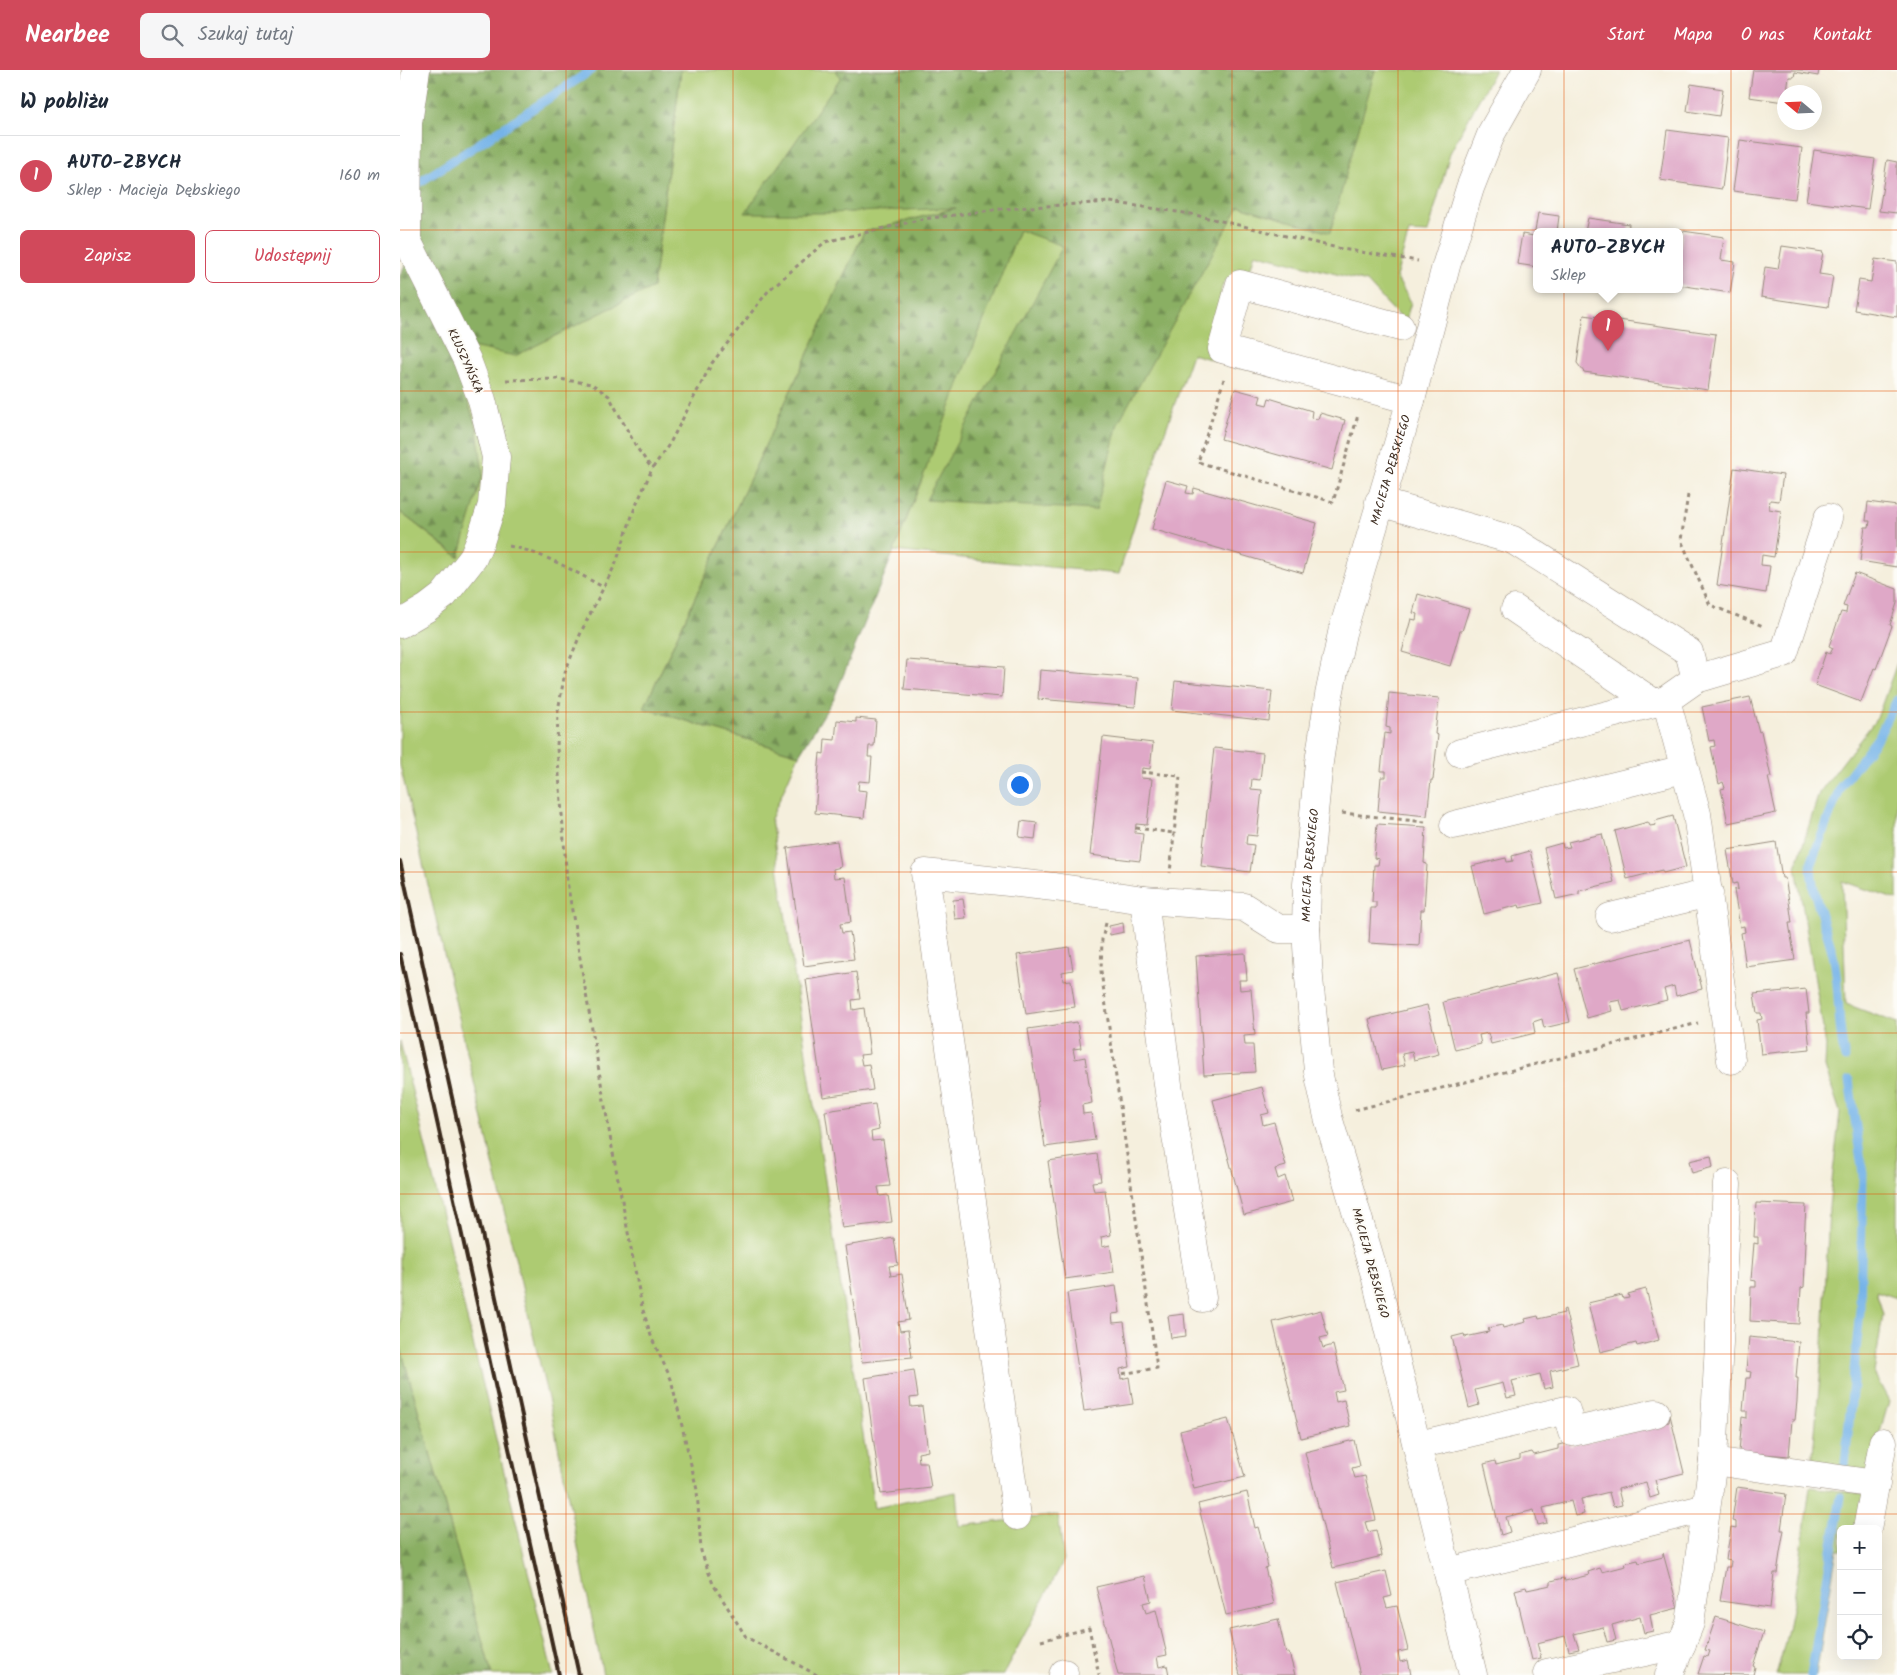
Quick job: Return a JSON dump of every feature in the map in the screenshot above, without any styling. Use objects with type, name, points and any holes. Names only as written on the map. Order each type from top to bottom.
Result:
[{"type":"street","name":"KŁUSZYŃSKA","points":[[400,624],[444,595],[473,558],[482,539],[492,505],[496,457],[490,428],[467,360],[403,244],[408,123],[416,70]]},
{"type":"street","name":"MACIEJA DĘBSKIEGO","points":[[1473,1675],[1375,1276],[1328,1117],[1316,1053],[1308,978],[1307,884],[1314,810],[1329,695],[1342,633],[1379,502],[1411,400],[1446,266],[1477,168],[1492,132],[1527,70]]},
{"type":"street","points":[[1400,327],[1240,284],[1222,349],[1411,400]]},
{"type":"street","points":[[1379,502],[1512,540],[1689,652],[1696,679]]},
{"type":"street","points":[[1460,753],[1660,702],[1696,679],[1784,653],[1828,518]]},
{"type":"street","points":[[1515,609],[1660,702],[1684,769],[1697,814],[1731,1060]]},
{"type":"street","points":[[1441,823],[1684,769]]},
{"type":"street","points":[[1017,1516],[925,873],[1054,887],[1156,902],[1244,907],[1279,929],[1306,929]]},
{"type":"street","points":[[1610,917],[1709,893]]},
{"type":"street","points":[[1156,902],[1169,1092],[1202,1298]]},
{"type":"street","points":[[1669,1675],[1690,1623],[1713,1461],[1727,1184]]},
{"type":"street","points":[[1418,1445],[1566,1410],[1572,1432],[1656,1413]]},
{"type":"street","points":[[1868,1525],[1884,1442]]},
{"type":"street","points":[[1713,1461],[1876,1484]]},
{"type":"street","points":[[1448,1572],[1706,1508]]},
{"type":"street","points":[[1547,1674],[1682,1644]]},
{"type":"path","points":[[817,1675],[746,1637],[713,1584],[701,1551],[697,1490],[671,1379],[652,1339],[642,1307],[611,1142],[567,881],[557,748],[558,711],[565,672],[582,630],[616,562],[634,510],[652,469],[670,443],[712,363],[769,290],[825,242],[923,219],[1002,209],[1110,202],[1191,214],[1342,249],[1446,266]]},
{"type":"path","points":[[1233,352],[1198,462],[1333,502],[1366,388]]},
{"type":"path","points":[[476,382],[559,379],[592,384],[609,396],[637,448],[652,469]]},
{"type":"path","points":[[1688,495],[1681,540],[1710,605],[1789,635]]},
{"type":"path","points":[[482,539],[530,550],[559,562],[603,587]]},
{"type":"path","points":[[1141,772],[1180,776],[1174,833],[1156,902]]},
{"type":"path","points":[[1314,810],[1441,823]]},
{"type":"path","points":[[1136,828],[1174,833]]},
{"type":"path","points":[[1113,896],[1102,939],[1101,971],[1157,1368],[1121,1374]]},
{"type":"path","points":[[1328,1117],[1725,1016]]},
{"type":"path","points":[[1040,1641],[1089,1628],[1099,1675]]},
{"type":"green space","points":[[425,70],[681,70],[653,287],[515,356],[448,342],[477,429],[483,474],[459,557],[400,512],[400,276],[417,238],[415,145]]},
{"type":"green space","points":[[681,70],[1495,70],[1450,153],[1428,233],[1409,232],[1396,277],[1411,302],[1405,323],[1367,282],[1255,253],[1249,274],[1233,277],[1222,286],[1221,298],[1223,309],[1212,331],[1210,341],[1211,347],[1224,363],[1192,354],[1147,484],[1119,574],[894,551],[1035,187],[864,232],[644,708],[799,755],[771,819],[874,1508],[956,1492],[959,1526],[1058,1515],[1064,1560],[1003,1675],[603,1675],[553,1420],[400,765],[400,512],[458,557],[448,342],[653,287]]},
{"type":"green space","points":[[835,70],[1375,70],[1330,233],[1239,206],[1118,423],[1096,510],[926,500],[1063,246],[1019,230],[894,551],[834,698],[799,755],[644,708],[864,232],[956,208],[829,213],[745,213],[841,77]]},
{"type":"green space","points":[[1897,663],[1897,900],[1842,881],[1846,1004],[1897,1023],[1897,1298],[1876,1291],[1883,1314],[1874,1373],[1889,1401],[1868,1474],[1812,1465],[1823,1344],[1829,1207],[1840,1112],[1825,1067],[1826,1046],[1796,867],[1819,793],[1877,718]]},
{"type":"green space","points":[[400,1041],[553,1675],[492,1675],[400,1345]]},
{"type":"green space","points":[[400,1345],[492,1675],[400,1675]]},
{"type":"green space","points":[[1810,1487],[1865,1494],[1861,1525],[1837,1525],[1837,1550],[1816,1675],[1776,1675],[1793,1605]]},
{"type":"building","points":[[1753,70],[1819,70],[1818,76],[1795,72],[1794,77],[1789,77],[1788,85],[1777,85],[1777,101],[1749,97]]},
{"type":"building","points":[[1691,84],[1723,89],[1719,116],[1687,111]]},
{"type":"building","points":[[1667,130],[1728,138],[1722,189],[1660,180]]},
{"type":"building","points":[[1740,140],[1802,148],[1795,199],[1733,191]]},
{"type":"building","points":[[1814,150],[1875,159],[1868,209],[1806,201]]},
{"type":"building","points":[[1887,160],[1897,162],[1897,213],[1879,211]]},
{"type":"building","points":[[1538,213],[1559,216],[1558,228],[1535,228]]},
{"type":"building","points":[[1588,218],[1629,224],[1628,228],[1586,228]]},
{"type":"building","points":[[1683,231],[1724,237],[1721,260],[1735,262],[1730,293],[1683,286]]},
{"type":"building","points":[[1522,234],[1533,236],[1533,266],[1517,264]]},
{"type":"building","points":[[1782,246],[1823,252],[1819,274],[1833,276],[1828,307],[1761,297],[1765,267],[1778,269]]},
{"type":"building","points":[[1875,259],[1897,262],[1897,317],[1854,310],[1859,280],[1871,282]]},
{"type":"building","points":[[1584,315],[1716,334],[1708,390],[1584,372],[1577,363]]},
{"type":"building","points":[[1235,389],[1261,396],[1259,403],[1267,405],[1269,398],[1312,411],[1311,418],[1318,419],[1320,413],[1345,420],[1332,470],[1221,439]]},
{"type":"building","points":[[1734,468],[1783,475],[1779,501],[1770,500],[1769,509],[1781,511],[1774,557],[1762,555],[1761,565],[1770,566],[1766,593],[1717,585]]},
{"type":"building","points":[[1166,480],[1188,486],[1186,493],[1193,494],[1194,488],[1317,523],[1303,573],[1152,529]]},
{"type":"building","points":[[1868,502],[1897,506],[1897,567],[1860,561],[1865,527],[1869,527],[1870,521],[1866,521]]},
{"type":"building","points":[[1855,573],[1897,589],[1897,603],[1890,625],[1892,626],[1861,702],[1815,685],[1826,652],[1830,654],[1833,648],[1829,646],[1841,612],[1846,613],[1847,607],[1843,606]]},
{"type":"building","points":[[1418,594],[1469,609],[1462,631],[1460,631],[1450,666],[1402,652],[1411,619],[1416,620],[1417,614],[1413,613]]},
{"type":"building","points":[[907,660],[1004,667],[1002,697],[904,689]]},
{"type":"building","points":[[1040,670],[1138,678],[1135,707],[1038,699]]},
{"type":"building","points":[[1175,681],[1272,691],[1269,721],[1172,710]]},
{"type":"building","points":[[1389,693],[1439,698],[1435,734],[1438,735],[1427,816],[1378,811],[1381,777],[1386,777],[1386,771],[1381,771],[1385,733],[1390,734],[1390,728],[1386,727]]},
{"type":"building","points":[[1750,697],[1759,732],[1761,731],[1771,777],[1768,777],[1776,813],[1728,823],[1721,789],[1725,788],[1723,782],[1719,784],[1711,747],[1715,746],[1714,740],[1709,741],[1702,707]]},
{"type":"building","points":[[856,718],[876,720],[874,746],[869,746],[868,757],[872,757],[870,782],[859,781],[858,790],[867,791],[864,818],[815,813],[820,753],[824,754],[825,739],[835,740],[837,720],[856,722]]},
{"type":"building","points":[[1103,737],[1153,743],[1150,769],[1142,768],[1141,778],[1152,779],[1147,825],[1136,824],[1135,833],[1143,834],[1140,861],[1090,855]]},
{"type":"building","points":[[1214,748],[1263,753],[1260,780],[1252,779],[1251,789],[1262,790],[1257,836],[1247,835],[1246,844],[1254,845],[1250,872],[1201,866]]},
{"type":"building","points":[[1673,816],[1686,867],[1663,873],[1662,870],[1627,879],[1615,831],[1648,822],[1650,826],[1656,825],[1655,821]]},
{"type":"building","points":[[1021,821],[1037,823],[1035,839],[1019,837]]},
{"type":"building","points":[[1377,824],[1426,827],[1424,863],[1427,864],[1424,910],[1421,910],[1419,946],[1369,943],[1371,908],[1376,908],[1376,902],[1372,902],[1374,865],[1378,865],[1379,859],[1374,858]]},
{"type":"building","points":[[1602,834],[1614,882],[1579,891],[1579,894],[1556,899],[1544,848],[1562,843],[1563,848],[1570,847],[1568,842]]},
{"type":"building","points":[[837,841],[841,867],[833,869],[834,878],[845,877],[851,922],[840,924],[842,933],[850,932],[854,959],[804,966],[787,848]]},
{"type":"building","points":[[1776,842],[1782,878],[1785,878],[1789,901],[1792,923],[1789,923],[1795,960],[1746,967],[1741,933],[1745,932],[1744,926],[1740,927],[1734,890],[1738,889],[1737,883],[1733,884],[1727,850]]},
{"type":"building","points":[[1530,851],[1543,903],[1520,908],[1519,905],[1484,914],[1472,866],[1506,858],[1507,862],[1513,861],[1512,856]]},
{"type":"building","points":[[963,899],[966,918],[955,919],[953,900]]},
{"type":"building","points":[[1123,923],[1124,932],[1110,935],[1109,926]]},
{"type":"building","points":[[1690,940],[1702,989],[1676,996],[1674,986],[1664,989],[1667,1000],[1623,1011],[1620,1000],[1610,1002],[1612,1011],[1587,1018],[1574,969]]},
{"type":"building","points":[[1069,947],[1073,970],[1062,972],[1063,981],[1071,980],[1075,1007],[1026,1014],[1017,955]]},
{"type":"building","points":[[1245,953],[1247,980],[1239,980],[1240,990],[1251,989],[1255,1035],[1244,1036],[1245,1045],[1253,1045],[1255,1072],[1204,1075],[1196,956]]},
{"type":"building","points":[[856,972],[860,999],[852,1000],[853,1010],[864,1008],[870,1054],[860,1055],[862,1065],[869,1064],[873,1090],[823,1097],[806,980]]},
{"type":"building","points":[[1558,973],[1570,1022],[1544,1028],[1542,1019],[1533,1022],[1535,1033],[1491,1044],[1488,1033],[1479,1035],[1481,1044],[1455,1050],[1443,1002]]},
{"type":"building","points":[[1806,989],[1809,1013],[1806,1013],[1810,1049],[1761,1054],[1757,1020],[1762,1019],[1761,1013],[1757,1013],[1754,994]]},
{"type":"building","points":[[1427,1005],[1439,1054],[1414,1060],[1412,1052],[1402,1054],[1405,1065],[1382,1070],[1369,1019]]},
{"type":"building","points":[[1077,1022],[1081,1048],[1073,1049],[1075,1059],[1085,1057],[1092,1103],[1082,1105],[1083,1114],[1091,1113],[1095,1140],[1045,1147],[1028,1029]]},
{"type":"building","points":[[1262,1087],[1269,1113],[1261,1115],[1263,1125],[1274,1122],[1286,1166],[1275,1169],[1278,1179],[1285,1176],[1292,1202],[1244,1215],[1213,1100]]},
{"type":"building","points":[[875,1104],[879,1130],[871,1132],[872,1141],[883,1140],[890,1186],[878,1187],[880,1196],[888,1195],[892,1222],[842,1228],[825,1111]]},
{"type":"building","points":[[1097,1154],[1101,1181],[1092,1182],[1094,1191],[1105,1190],[1111,1235],[1101,1237],[1102,1247],[1110,1245],[1114,1272],[1065,1279],[1048,1161]]},
{"type":"building","points":[[1711,1156],[1713,1167],[1692,1173],[1689,1161]]},
{"type":"building","points":[[1756,1203],[1806,1205],[1804,1287],[1801,1288],[1799,1324],[1750,1321],[1751,1287],[1756,1287],[1756,1281],[1751,1280],[1754,1243],[1758,1244],[1758,1237],[1754,1237]]},
{"type":"building","points":[[894,1238],[898,1265],[889,1266],[891,1276],[902,1274],[909,1320],[898,1322],[900,1331],[908,1330],[912,1357],[862,1362],[845,1246]]},
{"type":"building","points":[[1116,1286],[1120,1313],[1112,1314],[1113,1323],[1124,1322],[1130,1367],[1120,1369],[1121,1379],[1129,1377],[1133,1404],[1084,1411],[1067,1293]]},
{"type":"building","points":[[1646,1289],[1659,1340],[1637,1346],[1636,1343],[1600,1352],[1588,1303],[1622,1295],[1623,1299],[1629,1298],[1628,1294]]},
{"type":"building","points":[[1565,1309],[1578,1364],[1550,1371],[1553,1387],[1544,1389],[1540,1374],[1512,1381],[1516,1396],[1507,1398],[1503,1383],[1475,1390],[1479,1405],[1469,1408],[1452,1337],[1464,1334],[1465,1337],[1489,1332],[1488,1328],[1502,1325],[1503,1328],[1526,1322],[1525,1319],[1538,1316],[1539,1319],[1564,1313],[1563,1310]]},
{"type":"building","points":[[1321,1310],[1328,1336],[1320,1338],[1323,1348],[1333,1345],[1344,1390],[1334,1392],[1336,1402],[1344,1400],[1350,1426],[1301,1438],[1273,1322]]},
{"type":"building","points":[[1184,1314],[1186,1336],[1171,1338],[1168,1316]]},
{"type":"building","points":[[1749,1337],[1799,1342],[1796,1378],[1798,1378],[1797,1401],[1795,1420],[1792,1420],[1789,1456],[1739,1452],[1742,1417],[1747,1418],[1747,1411],[1743,1411],[1746,1378],[1750,1378],[1751,1372],[1746,1371]]},
{"type":"building","points":[[914,1370],[918,1397],[910,1398],[911,1407],[922,1406],[928,1451],[918,1453],[919,1462],[927,1462],[931,1488],[881,1494],[865,1378]]},
{"type":"building","points":[[1670,1415],[1684,1473],[1655,1480],[1659,1495],[1650,1498],[1646,1482],[1618,1489],[1622,1505],[1613,1507],[1609,1492],[1581,1499],[1584,1514],[1575,1516],[1571,1501],[1543,1508],[1547,1523],[1538,1525],[1534,1510],[1506,1517],[1510,1532],[1501,1535],[1484,1464],[1495,1461],[1496,1465],[1520,1459],[1520,1455],[1532,1452],[1534,1455],[1558,1449],[1558,1445],[1569,1443],[1570,1446],[1669,1422]]},
{"type":"building","points":[[1228,1419],[1245,1477],[1194,1489],[1180,1431]]},
{"type":"building","points":[[1354,1440],[1360,1466],[1352,1468],[1355,1478],[1365,1476],[1376,1520],[1365,1522],[1368,1532],[1376,1530],[1382,1556],[1333,1568],[1305,1452]]},
{"type":"building","points":[[1737,1487],[1786,1494],[1781,1530],[1784,1530],[1777,1573],[1774,1573],[1770,1608],[1720,1601],[1726,1567],[1730,1567],[1731,1561],[1726,1560],[1731,1527],[1736,1528],[1736,1522],[1732,1521]]},
{"type":"building","points":[[1247,1492],[1255,1528],[1258,1527],[1264,1549],[1268,1567],[1265,1568],[1274,1604],[1226,1615],[1198,1504]]},
{"type":"building","points":[[1663,1553],[1678,1608],[1650,1615],[1653,1631],[1644,1633],[1640,1617],[1612,1625],[1616,1640],[1607,1642],[1603,1627],[1574,1634],[1579,1649],[1569,1651],[1565,1636],[1537,1643],[1541,1658],[1532,1660],[1515,1590],[1526,1587],[1527,1590],[1551,1585],[1551,1581],[1564,1578],[1565,1581],[1589,1575],[1588,1572],[1600,1568],[1602,1572],[1626,1566],[1625,1563],[1638,1560],[1639,1563],[1663,1557]]},
{"type":"building","points":[[1386,1571],[1392,1596],[1384,1598],[1387,1608],[1397,1606],[1408,1650],[1398,1652],[1400,1662],[1408,1660],[1411,1675],[1360,1675],[1337,1582]]},
{"type":"building","points":[[1145,1576],[1151,1601],[1143,1603],[1146,1613],[1156,1610],[1167,1655],[1157,1657],[1159,1667],[1167,1665],[1169,1675],[1118,1675],[1096,1587]]},
{"type":"building","points":[[1716,1617],[1764,1632],[1753,1666],[1755,1667],[1753,1675],[1698,1674],[1704,1656],[1708,1657],[1710,1651],[1705,1650]]},
{"type":"building","points":[[1278,1619],[1286,1653],[1289,1653],[1295,1675],[1240,1675],[1229,1630]]},
{"type":"waterway","points":[[420,182],[592,70]]},
{"type":"waterway","points":[[1845,1058],[1842,1046],[1834,959],[1816,899],[1811,863],[1841,786],[1879,736],[1897,700]]},
{"type":"waterway","points":[[1845,1464],[1860,1310],[1863,1174],[1849,1080]]},
{"type":"waterway","points":[[1811,1675],[1841,1497]]},
{"type":"railway","points":[[400,861],[579,1675]]},
{"type":"railway","points":[[400,954],[559,1675]]},
{"type":"place","name":"AUTO-ZBYCH","points":[[1608,351]]}]
